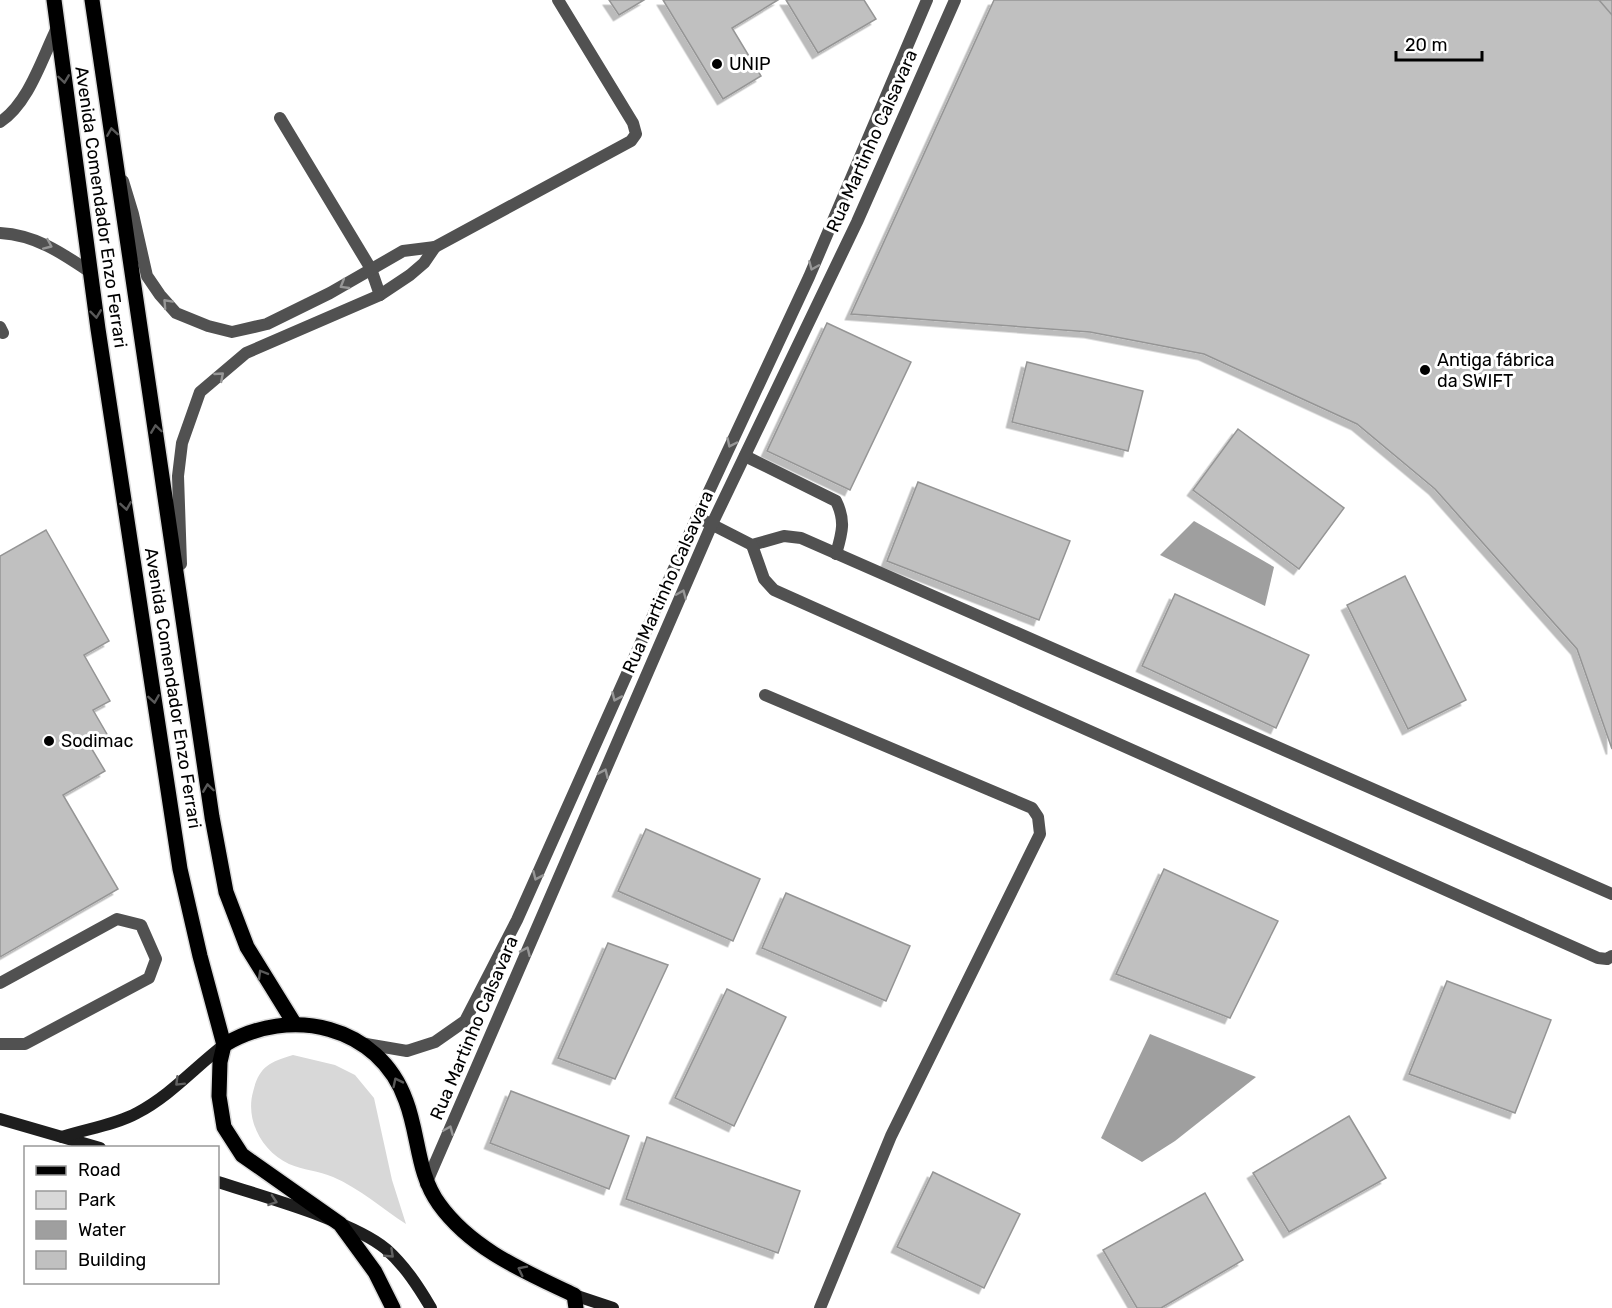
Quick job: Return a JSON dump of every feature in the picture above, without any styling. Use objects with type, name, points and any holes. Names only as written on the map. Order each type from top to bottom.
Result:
[{"type":"main road","name":"Avenida Comendador Enzo Ferrari","points":[[54,0],[90,272],[180,868],[224,1045],[220,1062],[219,1096],[224,1127],[242,1155],[340,1224],[375,1272],[393,1308]]},
{"type":"main road","name":"Avenida Comendador Enzo Ferrari","points":[[92,0],[212,818],[226,892],[247,946],[294,1023]]},
{"type":"main road","points":[[62,1137],[136,1114],[168,1094],[195,1067],[245,1032],[269,1025],[294,1023],[322,1026],[359,1043],[392,1070],[407,1101],[426,1184],[440,1206],[469,1237],[516,1268],[575,1302],[614,1308]]},
{"type":"main road","points":[[0,1119],[93,1146]]},
{"type":"main road","points":[[219,1182],[340,1224],[384,1247],[412,1278],[430,1308]]},
{"type":"street","points":[[118,172],[133,214],[147,276],[176,313],[208,326],[232,332],[267,324],[330,293],[403,251],[435,247],[634,138],[633,123],[558,0]]},
{"type":"street","name":"Rua Martinho Calsavara","points":[[359,1043],[407,1051],[435,1042],[465,1021],[517,920],[697,517],[808,277],[927,0]]},
{"type":"street","name":"Rua Martinho Calsavara","points":[[426,1184],[712,524],[857,222],[955,0]]},
{"type":"street","points":[[0,122],[10,115],[27,89],[57,28]]},
{"type":"street","points":[[280,118],[371,269],[380,295]]},
{"type":"street","points":[[0,233],[18,234],[54,247],[90,272]]},
{"type":"street","points":[[183,610],[178,476],[182,443],[200,393],[246,353],[380,295],[424,263],[435,247]]},
{"type":"street","points":[[416,249],[424,263]]},
{"type":"street","points":[[745,456],[836,501],[843,514],[844,528],[836,554]]},
{"type":"street","points":[[697,517],[752,545],[764,579],[774,590],[1598,958],[1607,959],[1612,956]]},
{"type":"street","points":[[752,545],[784,536],[801,538],[1612,894]]},
{"type":"street","points":[[765,694],[1032,808],[1040,824],[1040,834],[891,1136],[820,1308]]},
{"type":"street","points":[[0,983],[117,919],[141,925],[156,959],[149,978],[25,1044],[0,1044]]},
{"type":"green space","points":[[293,1055],[335,1065],[355,1075],[374,1098],[392,1180],[406,1224],[352,1187],[328,1175],[289,1164],[271,1152],[264,1144],[254,1124],[252,1114],[251,1103],[255,1084],[262,1071],[271,1063]]},
{"type":"water","points":[[1194,521],[1274,567],[1265,606],[1160,555]]},
{"type":"water","points":[[1150,1034],[1256,1077],[1175,1141],[1142,1162],[1101,1138]]},
{"type":"building","points":[[609,0],[644,0],[619,15]]},
{"type":"building","points":[[663,0],[778,0],[732,28],[761,76],[723,99]]},
{"type":"building","points":[[786,0],[864,0],[876,19],[818,53]]},
{"type":"building","name":"Antiga fábrica da SWIFT","points":[[994,0],[1612,0],[1612,749],[1577,649],[1435,489],[1357,424],[1204,354],[1090,332],[851,314]]},
{"type":"building","points":[[1599,0],[1612,0],[1612,15]]},
{"type":"building","points":[[827,323],[911,362],[850,490],[767,451]]},
{"type":"building","points":[[1027,362],[1143,391],[1128,451],[1012,422]]},
{"type":"building","points":[[1238,429],[1344,508],[1299,569],[1193,490]]},
{"type":"building","points":[[918,482],[1070,541],[1039,620],[887,561]]},
{"type":"building","name":"Sodimac","points":[[46,530],[109,641],[84,655],[110,701],[93,710],[108,736],[90,746],[105,771],[63,795],[118,889],[0,957],[0,556]]},
{"type":"building","points":[[1405,576],[1466,700],[1408,729],[1347,605]]},
{"type":"building","points":[[1175,594],[1309,655],[1276,728],[1142,666]]},
{"type":"building","points":[[646,829],[760,879],[733,941],[618,891]]},
{"type":"building","points":[[1164,869],[1278,921],[1230,1018],[1116,974]]},
{"type":"building","points":[[786,893],[910,946],[886,1001],[762,948]]},
{"type":"building","points":[[608,943],[668,965],[615,1079],[558,1058]]},
{"type":"building","points":[[1447,981],[1551,1020],[1515,1113],[1409,1074]]},
{"type":"building","points":[[727,989],[786,1017],[734,1126],[675,1098]]},
{"type":"building","points":[[511,1091],[629,1136],[609,1189],[490,1143]]},
{"type":"building","points":[[1349,1116],[1386,1178],[1289,1232],[1253,1173]]},
{"type":"building","points":[[647,1137],[800,1191],[778,1253],[626,1199]]},
{"type":"building","points":[[933,1172],[1020,1214],[984,1288],[897,1247]]},
{"type":"building","points":[[1205,1193],[1243,1260],[1161,1308],[1137,1308],[1103,1250]]},
{"type":"place","name":"UNIP","points":[[717,64]]},
{"type":"place","name":"Antiga fábrica da SWIFT","points":[[1425,370]]},
{"type":"place","name":"Sodimac","points":[[49,741]]}]
